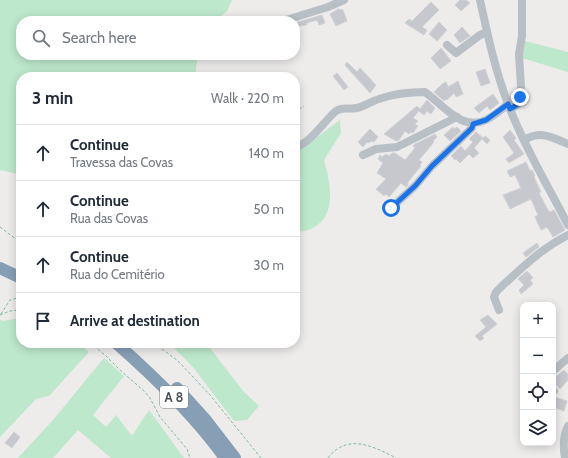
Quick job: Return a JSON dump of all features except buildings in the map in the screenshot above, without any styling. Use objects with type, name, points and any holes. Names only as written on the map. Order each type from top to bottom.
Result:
[{"type":"highway","points":[[0,259],[16,267]]},
{"type":"highway","points":[[0,268],[16,276]]},
{"type":"highway","name":"A 8","points":[[121,348],[165,388],[194,419],[225,458]]},
{"type":"highway","name":"A 8","points":[[134,348],[167,378],[190,402],[235,458]]},
{"type":"street","points":[[299,16],[340,3],[344,0]]},
{"type":"street","points":[[480,0],[497,70],[509,107],[524,140],[568,225]]},
{"type":"street","points":[[300,145],[305,143],[337,110],[345,107],[352,109],[359,108],[379,99],[404,93],[425,92],[457,117],[473,124],[486,120],[509,107],[517,105],[520,97],[519,54],[522,36],[522,0]]},
{"type":"street","points":[[447,46],[456,53],[480,35],[487,32]]},
{"type":"street","points":[[363,155],[376,149],[397,147],[457,117]]},
{"type":"street","points":[[391,208],[415,186],[432,166],[472,128],[473,124]]},
{"type":"street","points":[[524,140],[538,135],[568,144]]},
{"type":"street","points":[[499,310],[494,297],[496,292],[540,252],[559,239],[568,235]]},
{"type":"street","points":[[556,368],[568,358]]},
{"type":"street","points":[[565,458],[564,438],[568,426]]},
{"type":"path","points":[[300,109],[304,106]]},
{"type":"path","points":[[0,227],[16,239]]},
{"type":"path","points":[[1,315],[10,300],[16,298]]},
{"type":"path","points":[[1,315],[10,311],[16,310]]},
{"type":"path","points":[[96,348],[144,391],[150,398],[160,417],[187,450],[190,458]]},
{"type":"path","points":[[161,348],[178,361],[210,395],[261,458]]},
{"type":"path","points":[[328,458],[337,448],[342,445],[352,443],[384,451],[396,458]]},
{"type":"green space","points":[[0,0],[232,0],[227,11],[221,16],[16,16],[16,60],[197,60],[196,72],[16,72],[16,174],[0,171]]},
{"type":"green space","points":[[525,41],[568,52],[568,72],[522,58]]},
{"type":"green space","points":[[340,120],[341,133],[324,160],[330,187],[329,206],[326,215],[321,222],[313,228],[300,232],[300,149]]},
{"type":"green space","points":[[0,319],[2,321],[16,319],[16,348],[84,348],[89,352],[49,396],[36,399],[0,437]]},
{"type":"green space","points":[[174,348],[210,348],[244,392],[259,406],[247,420],[234,421],[192,366]]},
{"type":"green space","points":[[104,358],[124,376],[93,415],[106,427],[116,415],[132,436],[149,410],[184,458],[111,458],[78,430],[53,458],[18,458],[53,420]]},
{"type":"route","points":[[391,208],[415,186],[424,174],[472,128],[473,124],[486,120],[508,104],[510,109],[514,107],[519,102],[520,97]]}]
